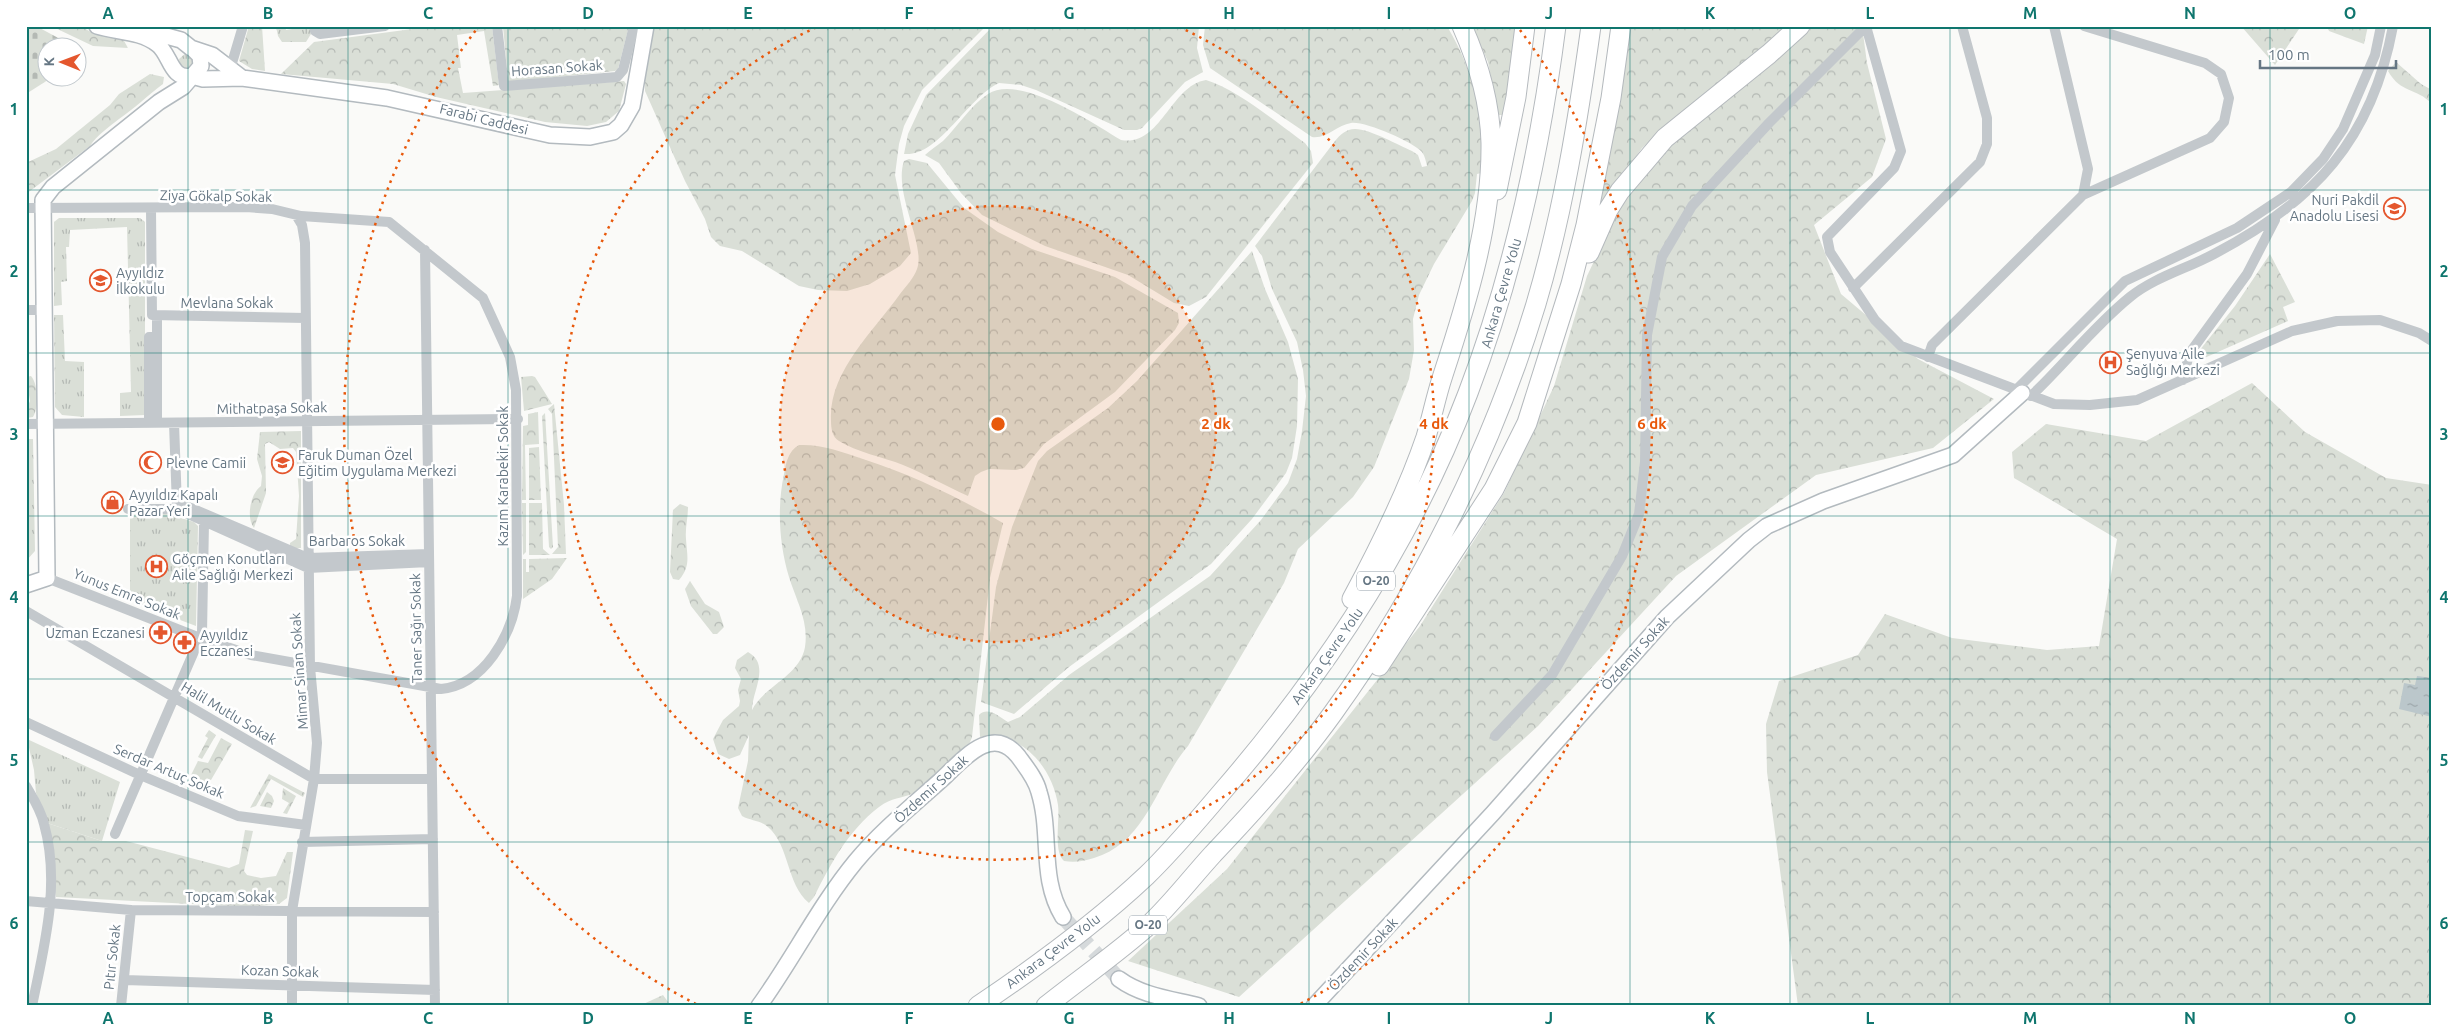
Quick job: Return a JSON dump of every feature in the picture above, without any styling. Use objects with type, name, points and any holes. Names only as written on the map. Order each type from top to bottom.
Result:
[{"type":"highway","points":[[1462,26],[1481,72],[1490,143],[1485,216],[1466,303]]},
{"type":"highway","points":[[1184,835],[1330,635],[1375,555],[1426,437],[1466,303],[1502,170],[1516,97],[1525,26]]},
{"type":"highway","name":"Ankara Çevre Yolu","points":[[978,1006],[1099,917],[1145,877],[1251,759],[1323,663],[1377,580],[1442,456],[1477,369],[1513,255],[1540,132],[1556,26]]},
{"type":"highway","name":"O-20","points":[[1046,1006],[1151,922],[1268,795],[1332,715],[1397,614],[1448,523],[1487,437],[1535,306],[1569,170],[1591,26]]},
{"type":"highway","points":[[1526,423],[1582,243],[1605,134],[1621,26]]},
{"type":"highway","points":[[1151,922],[1216,864],[1324,743],[1431,590],[1494,488],[1526,423],[1553,356],[1591,246],[1620,191],[1665,138],[1769,54],[1800,26]]},
{"type":"street","points":[[233,75],[243,26]]},
{"type":"street","points":[[317,30],[385,26]]},
{"type":"street","name":"Horasan Sokak","points":[[497,26],[504,86],[617,77],[623,70],[634,26]]},
{"type":"street","name":"Farabi Caddesi","points":[[191,76],[203,79],[233,75],[387,98],[550,135],[590,137],[613,132],[621,125],[632,106],[646,26]]},
{"type":"street","points":[[1494,736],[1552,675],[1622,556],[1639,514],[1645,462],[1647,336],[1662,257],[1692,206],[1769,122],[1866,26],[1901,151],[1894,168],[1827,237],[1830,252],[1853,288],[1875,320],[1900,346],[2054,404],[2090,405],[2137,400],[2292,331],[2337,321],[2380,320],[2420,333],[2432,341]]},
{"type":"street","points":[[1853,288],[1980,162],[1986,144],[1987,118],[1962,26]]},
{"type":"street","points":[[2054,26],[2088,169],[2082,195]]},
{"type":"street","points":[[1928,357],[1932,345],[2082,195],[2210,138],[2224,122],[2229,98],[2221,74],[2205,63],[2084,26]]},
{"type":"street","points":[[2023,393],[2125,280],[2236,228],[2291,192],[2323,159],[2343,129],[2375,55],[2381,26]]},
{"type":"street","points":[[2023,393],[2130,296],[2159,278],[2212,255],[2264,226],[2301,198],[2332,165],[2359,128],[2386,62],[2393,26]]},
{"type":"street","points":[[26,585],[47,578],[43,200],[53,187],[159,102],[183,87],[198,70],[201,61],[198,52],[181,40],[172,37],[107,28]]},
{"type":"street","points":[[107,28],[154,42],[163,49],[173,67],[182,76],[191,76]]},
{"type":"street","points":[[159,102],[170,87],[177,50],[192,48],[212,55],[233,75]]},
{"type":"street","name":"Ziya Gökalp Sokak","points":[[26,208],[152,209],[246,207],[272,209],[296,215],[386,221],[422,247]]},
{"type":"street","points":[[152,209],[154,315],[157,337],[153,379],[153,423]]},
{"type":"street","name":"Mimar Sinan Sokak","points":[[292,1006],[292,911],[302,842],[314,780],[317,735],[312,670],[308,563],[305,243],[302,225],[296,215]]},
{"type":"street","points":[[2183,380],[2189,354],[2247,274],[2277,216]]},
{"type":"street","points":[[422,247],[424,243],[435,250],[486,294],[505,333],[519,377],[522,409],[522,600],[513,634],[505,648],[500,646]]},
{"type":"street","name":"Kazım Karabekir Sokak","points":[[422,247],[479,293],[491,313],[510,357],[516,390],[518,419],[517,596],[512,622],[500,646],[477,672],[464,682],[449,688],[430,687]]},
{"type":"street","name":"Taner Sağır Sokak","points":[[422,247],[427,420],[435,1006]]},
{"type":"street","points":[[26,310],[43,310]]},
{"type":"street","name":"Mevlana Sokak","points":[[154,315],[306,318]]},
{"type":"street","name":"Özdemir Sokak","points":[[1314,1006],[1493,813],[1667,616],[1749,540],[1773,523],[1823,501],[1953,456],[2023,393]]},
{"type":"street","name":"Mithatpaşa Sokak","points":[[26,424],[518,419]]},
{"type":"street","points":[[174,423],[177,505]]},
{"type":"street","points":[[128,509],[177,505],[204,522],[308,563]]},
{"type":"street","name":"Barbaros Sokak","points":[[177,505],[308,563],[429,558]]},
{"type":"street","points":[[115,834],[202,633],[204,522]]},
{"type":"street","name":"Yunus Emre Sokak","points":[[47,578],[251,656],[312,670],[430,687]]},
{"type":"street","name":"Halil Mutlu Sokak","points":[[26,611],[314,780]]},
{"type":"street","points":[[312,670],[427,691],[427,774],[322,774],[322,726],[312,670]]},
{"type":"street","name":"Serdar Artuç Sokak","points":[[26,722],[140,775],[238,816],[306,825]]},
{"type":"street","name":"Özdemir Sokak","points":[[759,1006],[824,905],[861,856],[906,811],[981,745],[996,743],[1010,749],[1037,785],[1042,810],[1048,880],[1055,904],[1063,917]]},
{"type":"street","points":[[314,780],[432,779]]},
{"type":"street","points":[[26,786],[40,810],[47,836],[51,903],[47,933],[32,1006]]},
{"type":"street","points":[[302,842],[433,838]]},
{"type":"street","name":"Topçam Sokak","points":[[26,902],[131,910],[434,912]]},
{"type":"street","name":"Pıtır Sokak","points":[[121,1006],[131,910]]},
{"type":"street","points":[[1119,978],[1128,986],[1146,993],[1199,1006]]},
{"type":"street","name":"Kozan Sokak","points":[[125,980],[435,990]]},
{"type":"green space","points":[[26,26],[36,26],[58,38],[38,38],[38,86],[26,94]]},
{"type":"green space","points":[[51,26],[80,26],[91,32],[123,39],[128,48],[93,46],[88,44],[88,38],[76,38]]},
{"type":"green space","points":[[249,26],[262,26],[265,71],[252,69],[239,61]]},
{"type":"green space","points":[[276,26],[285,26],[286,30],[310,26],[311,34],[306,42],[282,42],[278,36]]},
{"type":"green space","points":[[435,26],[492,26],[499,85],[493,86],[484,31],[457,35],[461,68],[458,68],[463,93],[624,81],[626,84],[619,111],[606,122],[587,126],[545,122],[436,97],[393,84],[281,74],[314,42]]},
{"type":"green space","points":[[503,26],[629,26],[618,69],[615,71],[508,82]]},
{"type":"green space","points":[[653,26],[986,26],[922,90],[904,126],[899,144],[895,175],[911,253],[900,266],[870,284],[847,291],[818,290],[799,286],[742,251],[720,246],[711,237],[705,219],[685,181],[645,91],[645,69]]},
{"type":"green space","points":[[993,26],[1199,26],[1197,48],[1203,72],[1185,82],[1142,128],[1137,130],[1124,130],[1036,90],[1021,85],[999,83],[975,101],[941,137],[929,146],[917,152],[904,154],[908,134],[926,95]]},
{"type":"green space","points":[[1205,26],[1447,26],[1465,63],[1476,97],[1485,172],[1477,174],[1472,201],[1434,264],[1419,295],[1413,319],[1414,350],[1409,379],[1374,467],[1353,497],[1298,549],[1284,583],[1139,825],[1127,839],[1112,850],[1087,860],[1076,862],[1064,861],[1061,857],[1058,843],[1058,805],[1049,777],[1032,754],[1021,746],[1009,740],[995,737],[980,737],[979,715],[990,712],[1008,722],[1020,717],[1069,675],[1210,576],[1261,520],[1288,483],[1297,459],[1306,396],[1297,342],[1272,289],[1262,256],[1255,246],[1335,141],[1346,131],[1352,129],[1361,130],[1384,138],[1412,151],[1418,155],[1422,167],[1427,166],[1422,152],[1417,148],[1388,133],[1367,125],[1358,123],[1346,124],[1322,136],[1312,137],[1210,68],[1203,45]]},
{"type":"green space","points":[[1472,26],[1521,26],[1508,115],[1498,115],[1488,62]]},
{"type":"green space","points":[[1623,26],[1790,26],[1693,103],[1642,148],[1604,202],[1597,197]]},
{"type":"green space","points":[[1813,26],[1862,26],[1867,63],[1886,139],[1872,177],[1814,225],[1841,294],[1918,359],[1994,399],[1933,448],[1816,475],[1676,576],[1538,726],[1239,997],[1128,961],[1227,869],[1420,626],[1504,493],[1554,386],[1587,276],[1626,194],[1682,132],[1772,65]]},
{"type":"green space","points":[[2241,26],[2301,26],[2275,65]]},
{"type":"green space","points":[[2327,26],[2368,26],[2364,44],[2329,31]]},
{"type":"green space","points":[[187,52],[194,56],[193,67],[184,71],[179,59]]},
{"type":"green space","points":[[2396,62],[2421,84],[2432,90],[2432,104],[2420,95],[2403,87],[2393,78],[2388,71]]},
{"type":"green space","points":[[150,74],[164,77],[163,84],[103,131],[90,146],[26,194],[26,163],[56,149],[110,105],[119,94]]},
{"type":"green space","points":[[1206,80],[1244,99],[1305,143],[1311,151],[1313,163],[1206,297],[1189,306],[1174,303],[1128,275],[1045,246],[982,215],[961,193],[939,163],[925,155],[943,141],[982,99],[988,94],[1001,89],[1018,90],[1036,95],[1075,112],[1121,140],[1135,140],[1156,126],[1183,93],[1194,85]]},
{"type":"green space","points":[[909,159],[927,163],[964,208],[998,232],[1032,249],[1115,277],[1178,313],[1179,323],[1175,330],[1115,392],[1044,444],[1024,468],[1016,470],[989,469],[975,476],[968,496],[903,465],[846,445],[833,435],[831,421],[832,403],[845,369],[866,338],[912,279],[917,269],[919,259],[917,246],[903,188],[902,174],[904,161]]},
{"type":"green space","points":[[59,218],[140,218],[145,222],[145,415],[120,416],[120,393],[131,392],[127,227],[70,230],[69,247],[66,247],[67,281],[61,282],[62,305],[54,306],[54,222]]},
{"type":"green space","points":[[1252,251],[1265,289],[1288,342],[1298,379],[1297,426],[1292,458],[1286,473],[1252,519],[1211,564],[1069,667],[1014,714],[981,702],[996,587],[1012,527],[1038,461],[1047,451],[1108,408],[1137,381]]},
{"type":"green space","points":[[2270,254],[2295,302],[2283,307],[2288,321],[2202,359],[2199,351],[2235,306]]},
{"type":"green space","points":[[54,315],[63,315],[65,361],[84,362],[84,417],[62,415],[55,407]]},
{"type":"green space","points":[[31,376],[35,384],[37,402],[33,417],[27,418],[26,410],[30,401],[26,377]]},
{"type":"green space","points":[[521,377],[535,377],[552,404],[524,411]]},
{"type":"green space","points":[[2252,383],[2305,432],[2386,478],[2432,485],[2432,1006],[1798,1006],[1767,772],[1766,724],[1779,681],[1858,655],[1885,614],[1952,638],[2047,650],[2099,646],[2117,539],[2014,478],[2012,452],[2046,424],[2146,441]]},
{"type":"green space","points":[[554,404],[564,505],[566,554],[552,554],[558,547],[552,414],[548,409]]},
{"type":"green space","points":[[538,412],[539,444],[525,445],[526,500],[522,500],[523,426],[528,425],[528,414]]},
{"type":"green space","points":[[545,413],[553,547],[551,549],[549,547],[542,416]]},
{"type":"green space","points":[[301,431],[301,548],[290,548],[290,543],[296,539],[299,496],[296,452],[293,448],[280,449],[269,442],[265,444],[266,493],[254,528],[250,518],[250,506],[254,495],[261,486],[262,476],[257,459],[260,432]]},
{"type":"green space","points":[[26,439],[33,439],[35,551],[26,561]]},
{"type":"green space","points":[[799,445],[832,449],[900,472],[952,496],[1003,523],[990,578],[972,737],[969,745],[919,790],[888,801],[868,816],[841,848],[809,903],[796,886],[785,854],[775,835],[765,825],[742,816],[738,808],[748,761],[749,735],[740,755],[729,759],[718,754],[713,739],[723,720],[739,706],[738,690],[741,679],[735,668],[737,660],[748,652],[755,657],[758,664],[759,679],[752,710],[765,694],[796,666],[802,657],[805,647],[804,619],[789,577],[783,552],[780,526],[780,499],[786,466],[790,454]]},
{"type":"green space","points":[[539,447],[541,500],[529,500],[529,448]]},
{"type":"green space","points":[[522,503],[526,503],[526,552],[523,555]]},
{"type":"green space","points":[[529,503],[542,503],[543,549],[550,555],[529,555]]},
{"type":"green space","points":[[680,504],[688,507],[686,535],[687,565],[679,580],[673,579],[670,572],[673,510]]},
{"type":"green space","name":"Göçmen Konutları Aile Sağlığı Merkezi","points":[[165,513],[194,522],[198,526],[196,626],[130,601],[130,514]]},
{"type":"green space","points":[[567,558],[552,579],[523,599],[523,559],[526,559],[526,572],[529,572],[529,559]]},
{"type":"green space","points":[[690,581],[705,604],[719,612],[724,627],[717,634],[713,634],[691,606],[685,589]]},
{"type":"green space","points":[[209,730],[216,735],[202,759],[198,757],[208,738],[205,736]]},
{"type":"green space","points":[[221,738],[232,744],[211,780],[205,784],[190,777],[198,761],[208,763]]},
{"type":"green space","points":[[27,739],[120,782],[102,841],[47,823],[36,793],[34,770]]},
{"type":"green space","points":[[269,774],[305,793],[303,797],[271,779],[256,806],[250,808]]},
{"type":"green space","points":[[283,788],[296,796],[287,814],[283,813],[289,803],[282,799]]},
{"type":"green space","points":[[267,792],[274,801],[271,808],[260,806]]},
{"type":"green space","points":[[47,823],[102,841],[126,841],[229,868],[239,864],[245,830],[253,831],[244,871],[247,875],[261,878],[276,876],[287,852],[293,852],[287,898],[279,904],[249,907],[56,897]]},
{"type":"green space","points":[[663,995],[671,1006],[639,1006]]},
{"type":"water","points":[[2417,676],[2432,678],[2432,717],[2399,709],[2404,683],[2415,685]]},
{"type":"tunnel","points":[[1063,917],[1119,979]]},
{"type":"place","name":"Nuri Pakdil Anadolu Lisesi","points":[[2395,208]]},
{"type":"place","name":"Ayyıldız İlkokulu","points":[[100,281]]},
{"type":"place","name":"Şenyuva Aile Sağlığı Merkezi","points":[[2110,362]]},
{"type":"place","name":"Plevne Camii","points":[[150,463]]},
{"type":"place","name":"Faruk Duman Özel Eğitim Uygulama Merkezi","points":[[282,463]]},
{"type":"place","name":"Ayyıldız Kapalı Pazar Yeri","points":[[113,503]]},
{"type":"place","name":"Göçmen Konutları Aile Sağlığı Merkezi","points":[[156,567]]},
{"type":"place","name":"Uzman Eczanesi","points":[[161,633]]},
{"type":"place","name":"Ayyıldız Eczanesi","points":[[184,643]]}]
